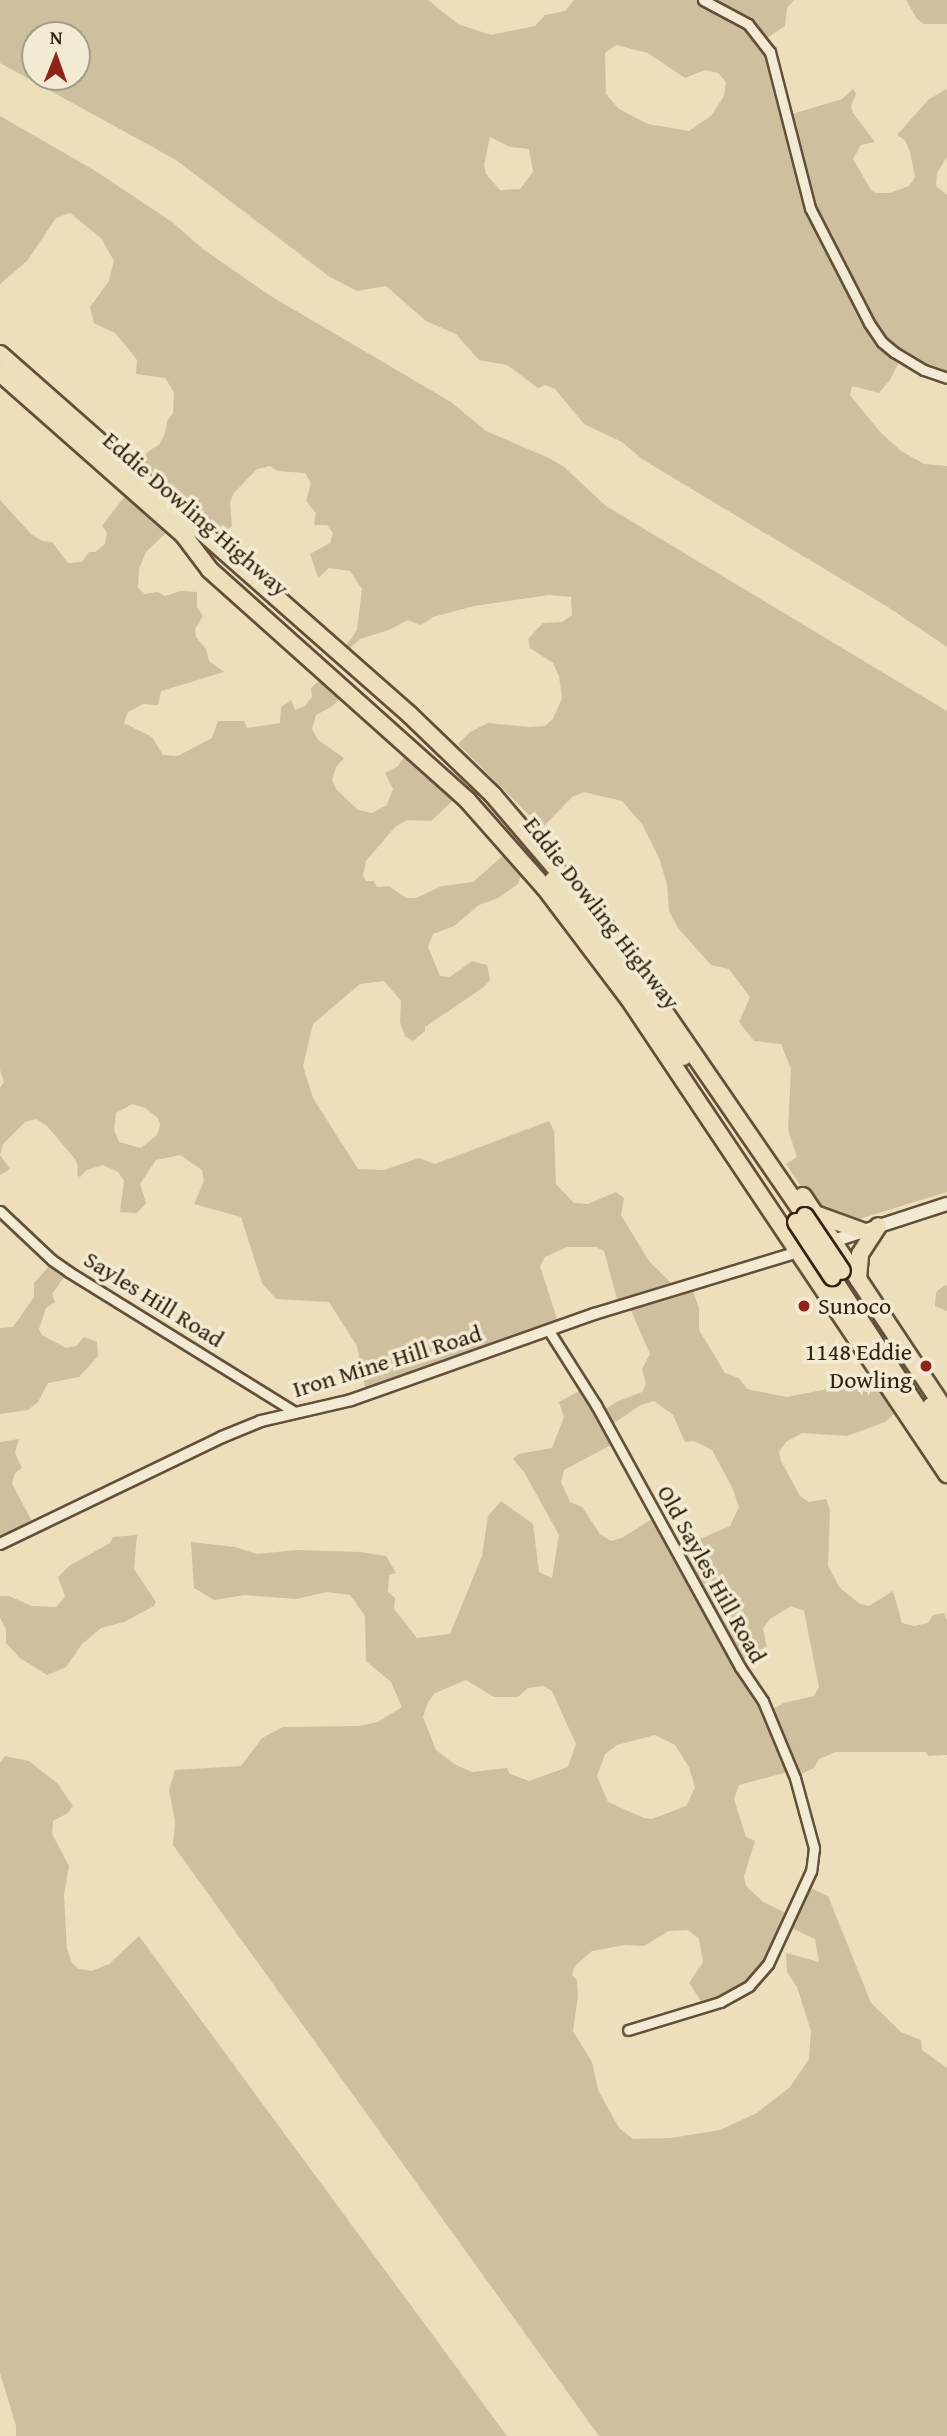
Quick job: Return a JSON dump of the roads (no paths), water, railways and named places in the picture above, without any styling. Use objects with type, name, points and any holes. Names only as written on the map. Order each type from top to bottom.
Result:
[{"type":"highway","name":"Eddie Dowling Highway","points":[[0,354],[186,528]]},
{"type":"highway","name":"Eddie Dowling Highway","points":[[0,373],[450,752],[537,844],[634,965],[805,1217],[947,1453]]},
{"type":"highway","points":[[186,528],[210,570],[449,783],[527,865],[622,988],[947,1474]]},
{"type":"highway","points":[[805,1217],[862,1231]]},
{"type":"highway","points":[[805,1217],[833,1241],[947,1413]]},
{"type":"highway","points":[[858,1279],[860,1254],[878,1226]]},
{"type":"highway","name":"Eddie Dowling Highway","points":[[837,1274],[947,1430]]},
{"type":"main road","points":[[833,1241],[947,1204]]},
{"type":"street","points":[[703,0],[748,24],[771,52],[810,208],[869,323],[882,342],[894,352],[924,370],[947,378]]},
{"type":"street","name":"Sayles Hill Road","points":[[0,1211],[52,1260],[69,1272],[295,1412]]},
{"type":"street","points":[[799,1252],[833,1241]]},
{"type":"street","name":"Iron Mine Hill Road","points":[[0,1544],[222,1437],[295,1412],[351,1400],[549,1331],[799,1252]]},
{"type":"street","name":"Old Sayles Hill Road","points":[[549,1331],[596,1405],[740,1667],[763,1701],[795,1777],[814,1848],[811,1871],[768,1964],[749,1986],[720,2002],[628,2030]]},
{"type":"place","name":"Sunoco","points":[[804,1306]]},
{"type":"place","name":"1148 Eddie Dowling","points":[[926,1366]]}]
